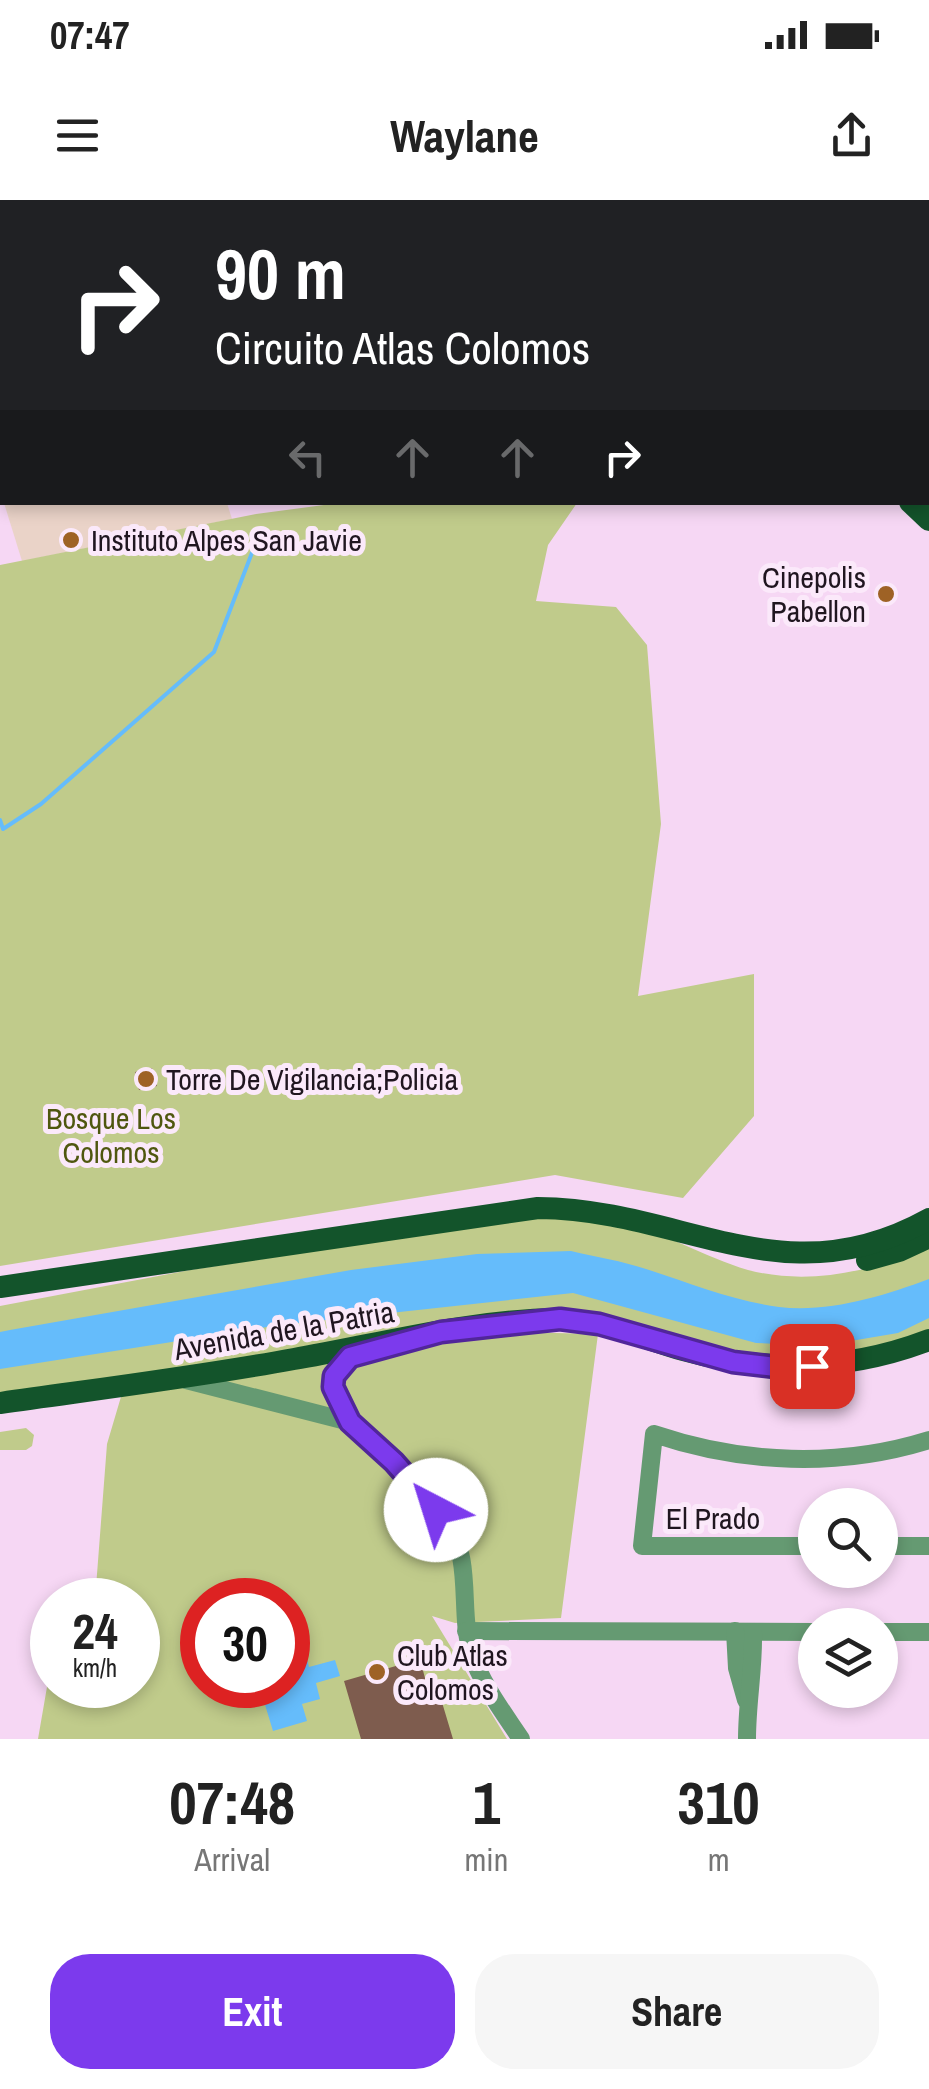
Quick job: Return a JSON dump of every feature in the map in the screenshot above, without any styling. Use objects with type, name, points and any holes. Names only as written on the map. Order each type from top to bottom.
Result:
[{"type":"main road","points":[[0,1287],[538,1208],[613,1213],[752,1250],[808,1254],[862,1246],[894,1236],[929,1218]]},
{"type":"main road","points":[[662,1226],[717,1252],[783,1266],[856,1263],[899,1251],[929,1236]]},
{"type":"main road","name":"Avenida de la Patria","points":[[0,1402],[182,1380],[441,1332],[560,1319],[599,1324],[733,1362],[776,1367],[849,1362],[929,1340]]},
{"type":"street","points":[[441,1332],[350,1357],[334,1376],[333,1387],[350,1422],[394,1462],[450,1528],[461,1558],[466,1631],[472,1655],[521,1739]]},
{"type":"street","points":[[182,1380],[350,1422]]},
{"type":"street","name":"El Prado","points":[[798,1546],[642,1546],[654,1434],[689,1446],[774,1460],[850,1456],[929,1440]]},
{"type":"street","points":[[898,1546],[929,1546]]},
{"type":"street","points":[[466,1631],[798,1632]]},
{"type":"street","points":[[744,1632],[737,1668],[746,1702],[747,1739]]},
{"type":"street","points":[[898,1632],[929,1632]]},
{"type":"shaded area","name":"Instituto Alpes San Javie","points":[[5,505],[228,505],[232,519],[22,561]]},
{"type":"green space","name":"Bosque Los Colomos","points":[[324,505],[576,505],[548,545],[536,601],[616,607],[647,645],[661,824],[638,996],[754,974],[754,1116],[683,1198],[555,1175],[0,1266],[0,565],[256,514]]},
{"type":"green space","points":[[540,1216],[617,1222],[651,1231],[748,1270],[794,1277],[863,1269],[929,1247],[929,1339],[863,1356],[741,1360],[585,1316],[0,1399],[0,1306],[190,1270]]},
{"type":"green space","points":[[513,1332],[598,1334],[561,1618],[455,1623],[432,1616],[507,1739],[38,1739],[43,1708],[160,1708],[160,1578],[97,1578],[107,1444],[123,1390]]},
{"type":"green space","points":[[26,1428],[34,1435],[32,1446],[26,1450],[0,1450],[0,1432]]},
{"type":"water","points":[[571,1251],[779,1307],[836,1305],[929,1279],[929,1318],[898,1333],[821,1346],[756,1343],[573,1293],[280,1325],[0,1369],[0,1332],[351,1270],[477,1254]]},
{"type":"water","points":[[335,1660],[340,1676],[316,1683],[320,1699],[310,1702],[310,1667]]},
{"type":"water","points":[[266,1708],[303,1708],[307,1721],[273,1731]]},
{"type":"building","name":"Torre De Vigilancia;Policia","points":[[152,1068],[157,1086],[139,1090],[135,1072]]},
{"type":"building","points":[[420,1659],[426,1682],[435,1679],[453,1739],[361,1739],[344,1681]]},
{"type":"waterway","points":[[0,820],[3,829],[41,804],[214,652],[258,537]]},
{"type":"place","name":"Instituto Alpes San Javie","points":[[71,540]]},
{"type":"place","name":"Cinepolis Pabellon","points":[[886,594]]},
{"type":"place","name":"Torre De Vigilancia;Policia","points":[[146,1079]]},
{"type":"place","name":"Club Atlas Colomos","points":[[377,1672]]},
{"type":"route","points":[[436,1510],[394,1462],[350,1422],[333,1387],[334,1376],[350,1357],[441,1332],[560,1319],[628,1331],[733,1362],[812,1366]]}]
